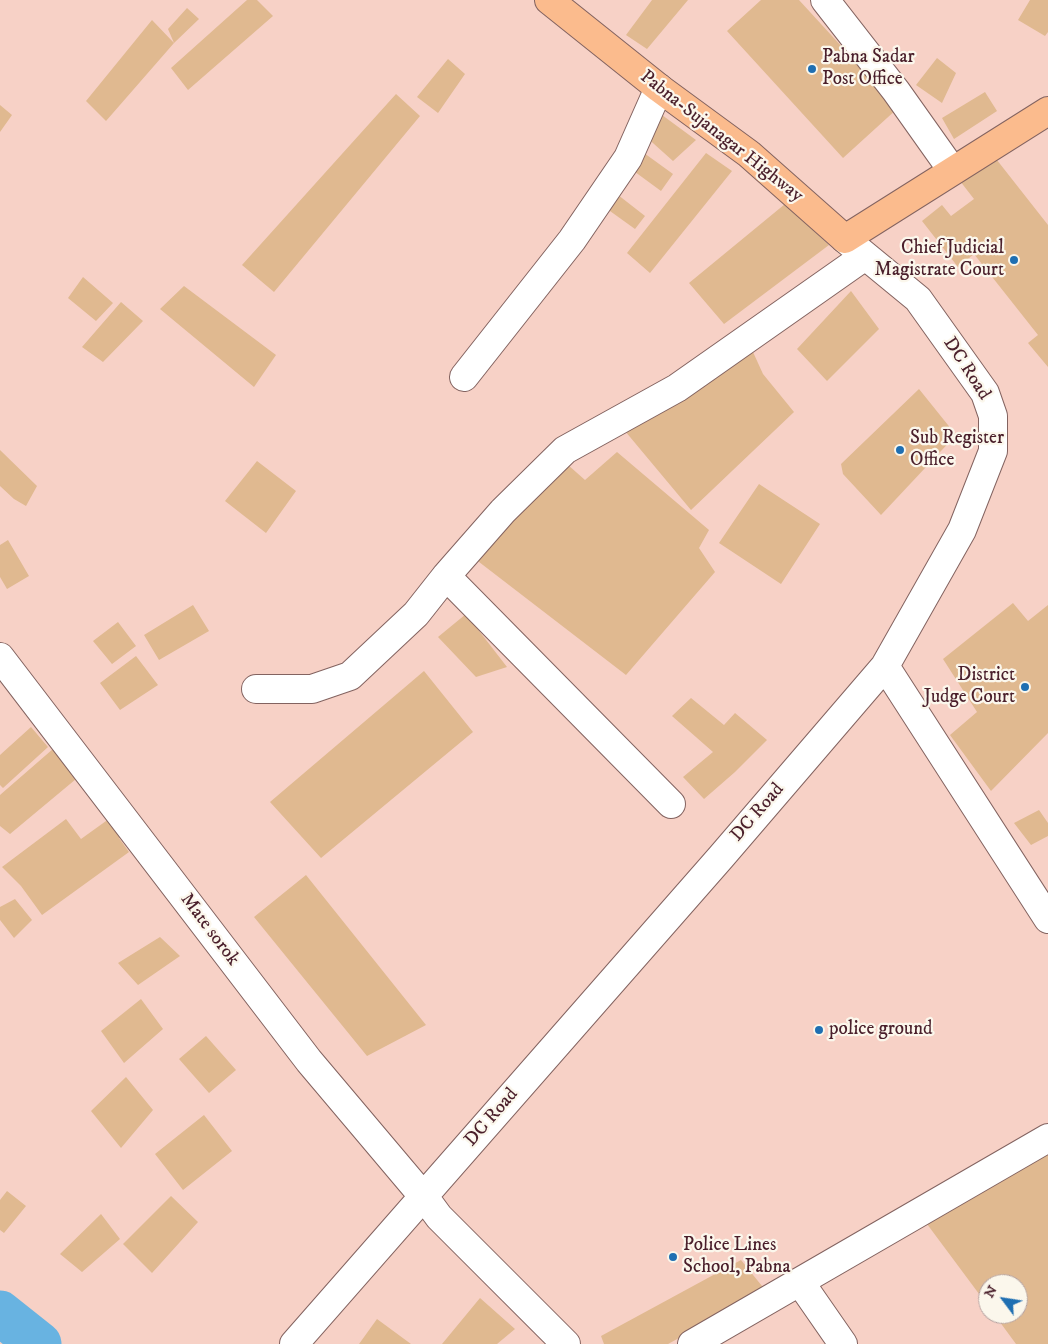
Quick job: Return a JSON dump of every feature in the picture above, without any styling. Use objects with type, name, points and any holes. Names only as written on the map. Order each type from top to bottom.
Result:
[{"type":"highway","name":"Pabna-Sujanagar Highway","points":[[549,0],[659,88],[748,154],[855,247]]},
{"type":"highway","points":[[855,247],[952,170],[1048,111]]},
{"type":"street","points":[[825,0],[896,91],[952,170]]},
{"type":"street","points":[[464,377],[572,240],[628,158],[659,88]]},
{"type":"street","points":[[256,689],[312,689],[350,676],[416,614],[446,576],[503,511],[564,450],[677,388],[855,247]]},
{"type":"street","name":"DC Road","points":[[294,1344],[430,1206],[498,1110],[715,864],[885,666],[962,530],[993,451],[993,416],[985,392],[918,300],[855,247]]},
{"type":"street","points":[[446,576],[671,804]]},
{"type":"street","name":"Mate sorok","points":[[0,657],[309,1061],[430,1206],[566,1344]]},
{"type":"street","points":[[885,666],[1048,919]]},
{"type":"street","points":[[692,1344],[1048,1138]]},
{"type":"street","points":[[800,1282],[843,1344]]},
{"type":"shaded area","points":[[0,0],[1048,0],[1048,1344],[0,1344]]},
{"type":"building","points":[[247,0],[257,0],[273,16],[188,90],[171,68]]},
{"type":"building","points":[[652,0],[688,0],[647,49],[626,35]]},
{"type":"building","name":"Pabna Sadar Post Office","points":[[761,0],[799,0],[898,108],[843,158],[727,31]]},
{"type":"building","points":[[1030,0],[1048,0],[1048,32],[1045,36],[1018,20]]},
{"type":"building","points":[[187,8],[199,19],[174,43],[168,29]]},
{"type":"building","points":[[152,20],[174,43],[106,121],[86,101]]},
{"type":"building","points":[[937,58],[956,73],[942,103],[916,85]]},
{"type":"building","points":[[448,59],[465,74],[438,113],[417,97]]},
{"type":"building","points":[[985,92],[997,111],[954,139],[942,118]]},
{"type":"building","points":[[396,94],[420,116],[274,292],[242,265]]},
{"type":"building","points":[[0,105],[12,115],[0,132]]},
{"type":"building","points":[[662,115],[696,140],[673,161],[644,135]]},
{"type":"building","points":[[644,153],[673,174],[661,191],[631,169]]},
{"type":"building","points":[[706,153],[732,171],[650,273],[627,253]]},
{"type":"building","name":"Chief Judicial Magistrate Court","points":[[993,155],[1048,225],[1048,367],[1028,343],[1038,335],[974,254],[958,267],[922,221],[942,205],[951,216],[974,199],[960,181]]},
{"type":"building","points":[[613,191],[645,216],[635,229],[603,206]]},
{"type":"building","points":[[785,204],[829,245],[724,324],[689,283]]},
{"type":"building","points":[[83,277],[113,303],[96,321],[68,298]]},
{"type":"building","points":[[184,286],[276,355],[254,387],[160,309]]},
{"type":"building","points":[[851,291],[879,329],[827,381],[797,349]]},
{"type":"building","points":[[121,302],[143,321],[103,362],[82,347]]},
{"type":"building","points":[[753,352],[763,374],[794,412],[691,510],[625,431]]},
{"type":"building","name":"Sub Register Office","points":[[919,389],[956,435],[881,515],[843,474],[841,464]]},
{"type":"building","points":[[0,450],[37,486],[26,506],[14,499],[0,486]]},
{"type":"building","points":[[617,452],[709,530],[699,548],[715,572],[626,675],[470,555],[559,457],[585,480]]},
{"type":"building","points":[[257,461],[296,491],[266,533],[225,501]]},
{"type":"building","points":[[759,484],[820,524],[781,584],[719,543]]},
{"type":"building","points":[[8,540],[29,576],[7,589],[0,577],[0,545]]},
{"type":"building","points":[[1013,603],[1028,621],[1048,605],[1048,733],[991,791],[950,735],[977,712],[943,659]]},
{"type":"building","points":[[193,605],[209,631],[159,660],[144,635]]},
{"type":"building","points":[[466,614],[507,667],[476,677],[438,637]]},
{"type":"building","points":[[118,622],[136,646],[112,664],[93,641]]},
{"type":"building","points":[[136,656],[158,685],[120,710],[100,683]]},
{"type":"building","points":[[424,671],[473,732],[321,858],[270,802]]},
{"type":"building","points":[[691,698],[724,725],[735,713],[767,740],[704,799],[683,777],[713,752],[672,716]]},
{"type":"building","points":[[31,727],[48,747],[3,788],[0,785],[0,755]]},
{"type":"building","points":[[61,742],[82,774],[10,834],[0,826],[0,795]]},
{"type":"building","points":[[1039,810],[1048,823],[1048,836],[1031,845],[1014,823]]},
{"type":"building","points":[[113,816],[126,832],[119,838],[129,852],[42,915],[21,886],[2,867],[66,819],[81,839]]},
{"type":"building","points":[[306,875],[426,1025],[367,1056],[254,917]]},
{"type":"building","points":[[15,899],[32,920],[14,938],[0,920],[0,907]]},
{"type":"building","points":[[160,937],[180,956],[138,985],[118,963]]},
{"type":"building","points":[[141,999],[163,1029],[124,1063],[101,1031]]},
{"type":"building","points":[[206,1036],[236,1070],[209,1093],[179,1059]]},
{"type":"building","points":[[126,1077],[153,1110],[121,1148],[91,1111]]},
{"type":"building","points":[[204,1115],[232,1151],[183,1190],[155,1154]]},
{"type":"building","points":[[1048,1150],[1048,1344],[1016,1344],[1001,1324],[1028,1324],[1028,1274],[978,1274],[978,1293],[927,1224]]},
{"type":"building","points":[[7,1191],[26,1206],[4,1233],[0,1230],[0,1200]]},
{"type":"building","points":[[171,1196],[198,1222],[152,1273],[123,1244]]},
{"type":"building","points":[[101,1214],[120,1239],[82,1272],[60,1254]]},
{"type":"building","points":[[741,1260],[766,1291],[668,1344],[604,1344],[601,1336]]},
{"type":"building","points":[[480,1298],[515,1329],[497,1344],[442,1344]]},
{"type":"building","points":[[377,1319],[411,1344],[359,1344]]},
{"type":"waterway","points":[[0,1313],[39,1344]]},
{"type":"place","name":"Pabna Sadar Post Office","points":[[812,69]]},
{"type":"place","name":"Chief Judicial Magistrate Court","points":[[1014,260]]},
{"type":"place","name":"Sub Register Office","points":[[900,450]]},
{"type":"place","name":"District Judge Court","points":[[1025,687]]},
{"type":"place","name":"police ground","points":[[819,1030]]},
{"type":"place","name":"Police Lines School, Pabna","points":[[673,1257]]}]
